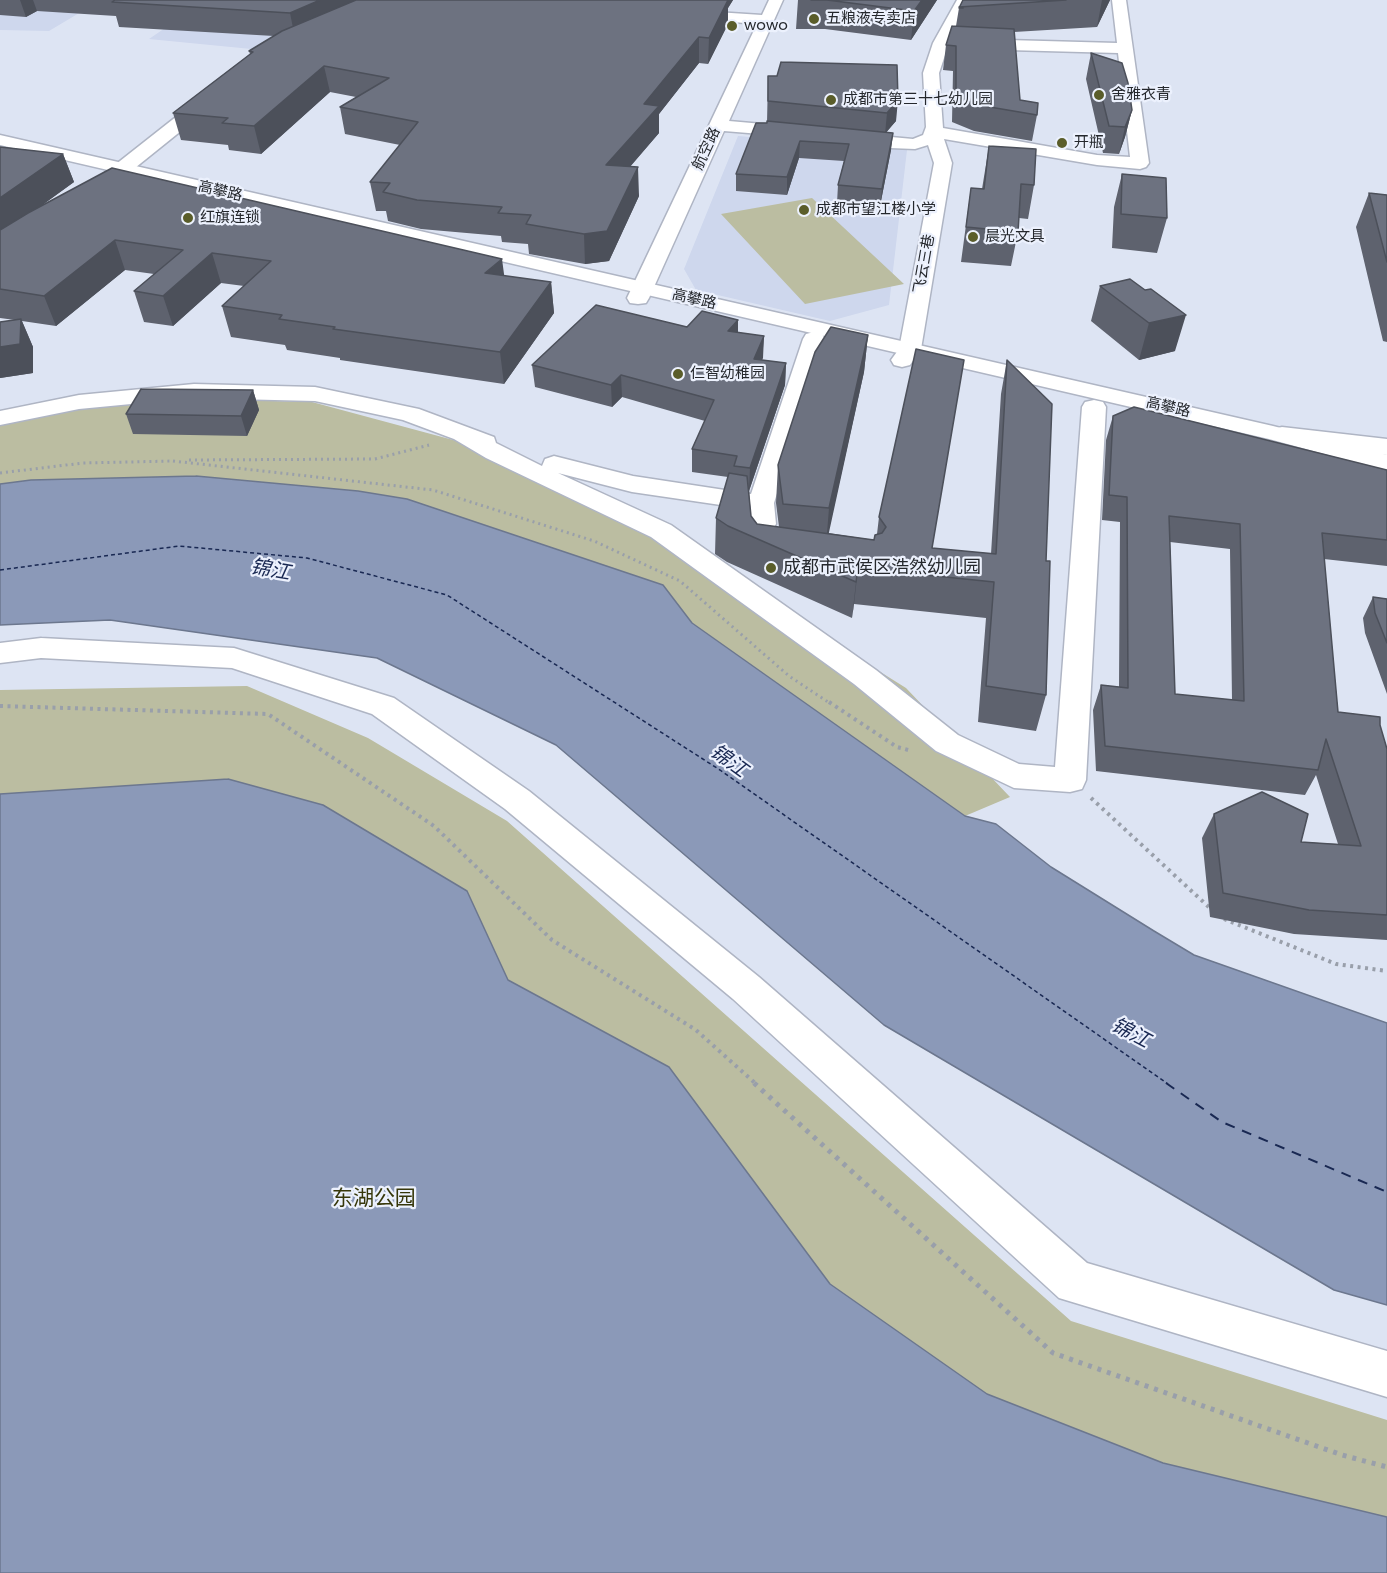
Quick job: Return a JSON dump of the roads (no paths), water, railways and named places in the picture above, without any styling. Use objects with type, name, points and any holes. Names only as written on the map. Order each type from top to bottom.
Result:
[{"type":"street","name":"航空路","points":[[640,293],[776,0]]},
{"type":"street","name":"飞云三巷","points":[[906,355],[943,163],[933,132],[935,127],[931,73],[941,43],[964,0]]},
{"type":"street","points":[[718,125],[826,135],[890,144],[915,144],[930,138],[933,132],[1097,160],[1140,163],[1119,0]]},
{"type":"street","points":[[674,14],[767,20]]},
{"type":"street","points":[[941,43],[1125,48]]},
{"type":"street","points":[[110,181],[223,89]]},
{"type":"street","name":"高攀路","points":[[0,140],[110,181]]},
{"type":"street","name":"高攀路","points":[[0,155],[110,181],[640,293],[1277,442]]},
{"type":"street","name":"高攀路","points":[[640,293],[814,339],[906,355],[1094,406],[1387,463]]},
{"type":"street","points":[[766,551],[761,503],[814,339]]},
{"type":"street","points":[[0,418],[79,402],[195,391],[315,394],[410,414],[544,462],[632,484],[761,503]]},
{"type":"street","points":[[464,435],[495,453],[661,531],[865,677],[946,743],[1014,776],[1070,780],[1094,406]]},
{"type":"street","points":[[1277,442],[1387,447]]},
{"type":"street","points":[[1277,442],[1387,477]]},
{"type":"street","points":[[0,653],[41,648],[234,658],[383,706],[518,800],[746,988],[1075,1282],[1387,1374]]},
{"type":"water","name":"锦江","points":[[196,476],[358,491],[407,499],[663,585],[692,623],[965,816],[996,824],[1051,867],[1154,931],[1194,955],[1387,1023],[1387,1305],[1334,1290],[884,1025],[556,745],[377,658],[110,620],[0,625],[0,484],[31,480]]},
{"type":"water","name":"东湖公园","points":[[228,779],[323,805],[467,891],[508,980],[669,1067],[830,1284],[987,1394],[1163,1463],[1387,1517],[1387,1573],[0,1573],[0,794]]},
{"type":"place","name":"五粮液专卖店","points":[[814,19]]},
{"type":"place","name":"wowo","points":[[732,26]]},
{"type":"place","name":"舍雅衣青","points":[[1099,95]]},
{"type":"place","name":"成都市第三十七幼儿园","points":[[831,100]]},
{"type":"place","name":"开瓶","points":[[1062,143]]},
{"type":"place","name":"成都市望江楼小学","points":[[804,210]]},
{"type":"place","name":"红旗连锁","points":[[188,218]]},
{"type":"place","name":"晨光文具","points":[[973,237]]},
{"type":"place","name":"仁智幼稚园","points":[[678,374]]},
{"type":"place","name":"成都市武侯区浩然幼儿园","points":[[771,568]]}]
